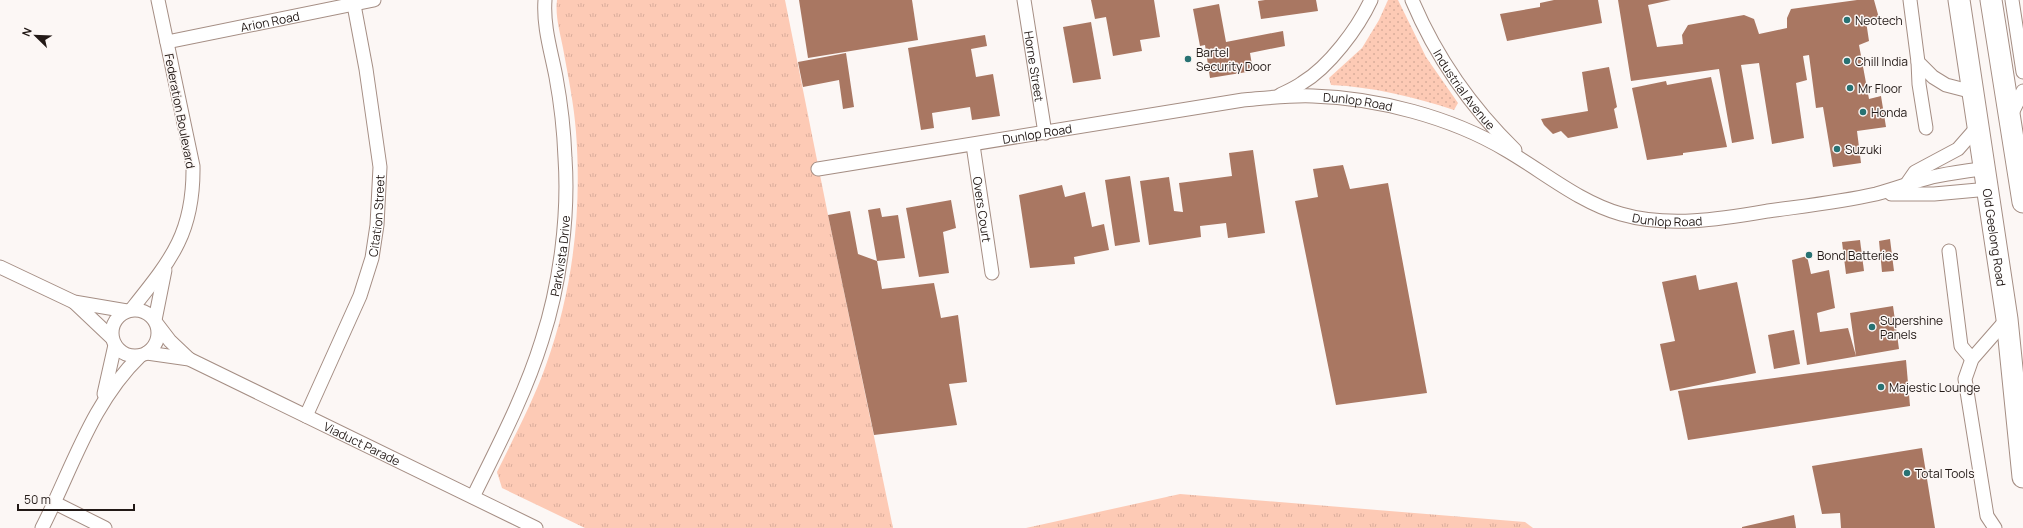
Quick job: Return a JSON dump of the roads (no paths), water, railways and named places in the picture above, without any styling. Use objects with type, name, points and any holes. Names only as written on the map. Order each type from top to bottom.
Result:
[{"type":"main road","name":"Old Geelong Road","points":[[1959,0],[1986,168],[2007,319],[2022,451],[2023,476]]},
{"type":"main road","points":[[1989,189],[2022,191],[2020,162],[2009,119],[1991,0]]},
{"type":"main road","points":[[1974,92],[1988,82],[1999,52]]},
{"type":"main road","points":[[1986,168],[2020,162]]},
{"type":"street","name":"Federation Boulevard","points":[[129,310],[166,266],[179,242],[191,207],[193,186],[192,166],[158,0]]},
{"type":"street","name":"Arion Road","points":[[167,42],[374,0]]},
{"type":"street","name":"Parkvista Drive","points":[[473,498],[531,372],[548,318],[561,251],[566,189],[566,159],[556,78],[545,24],[545,0]]},
{"type":"street","name":"Horne Street","points":[[1024,0],[1045,133]]},
{"type":"street","points":[[1277,97],[1304,82],[1328,61],[1363,16],[1371,0]]},
{"type":"street","name":"Industrial Avenue","points":[[1412,0],[1442,60],[1470,101],[1490,125],[1535,167]]},
{"type":"street","points":[[1910,0],[1918,62],[1919,84],[1926,128]]},
{"type":"street","points":[[2012,0],[2023,72]]},
{"type":"street","name":"Citation Street","points":[[306,416],[360,296],[372,258],[377,225],[380,167],[366,69],[354,5]]},
{"type":"street","points":[[1918,62],[1933,77],[1946,86],[1974,92]]},
{"type":"street","points":[[2009,119],[2023,90]]},
{"type":"street","name":"Dunlop Road","points":[[818,169],[1243,100],[1314,96],[1352,100],[1401,108],[1424,114],[1483,137],[1535,167],[1592,203],[1622,214],[1685,222],[1708,220],[1875,194],[1933,177],[1986,168]]},
{"type":"street","points":[[1906,185],[1915,172],[1958,149],[1979,125]]},
{"type":"street","name":"Overs Court","points":[[973,145],[992,273]]},
{"type":"street","name":"Dunlop Road","points":[[1875,194],[1934,194],[1989,189]]},
{"type":"street","points":[[1949,251],[1961,346],[1972,359]]},
{"type":"street","name":"Federation Boulevard","points":[[156,322],[157,302],[166,266]]},
{"type":"street","points":[[0,267],[74,302],[145,311],[156,322],[159,331],[157,340],[144,354],[125,370],[102,403],[42,528]]},
{"type":"street","points":[[74,302],[126,354],[144,354]]},
{"type":"street","points":[[102,403],[114,341],[114,322],[119,316],[129,310]]},
{"type":"street","points":[[1995,528],[1987,516],[1966,379],[1972,359],[2007,319]]},
{"type":"street","name":"Viaduct Parade","points":[[156,322],[170,341],[189,359],[536,528]]},
{"type":"street","name":"Viaduct Parade","points":[[144,354],[189,359]]},
{"type":"street","points":[[55,503],[105,528]]},
{"type":"place","name":"Neotech","points":[[1847,20]]},
{"type":"place","name":"Bartel Security Door","points":[[1188,59]]},
{"type":"place","name":"Chill India","points":[[1847,61]]},
{"type":"place","name":"Mr Floor","points":[[1850,88]]},
{"type":"place","name":"Honda","points":[[1863,112]]},
{"type":"place","name":"Suzuki","points":[[1837,149]]},
{"type":"place","name":"Bond Batteries","points":[[1809,255]]},
{"type":"place","name":"Supershine Panels","points":[[1872,327]]},
{"type":"place","name":"Majestic Lounge","points":[[1881,387]]},
{"type":"place","name":"Total Tools","points":[[1907,473]]}]
